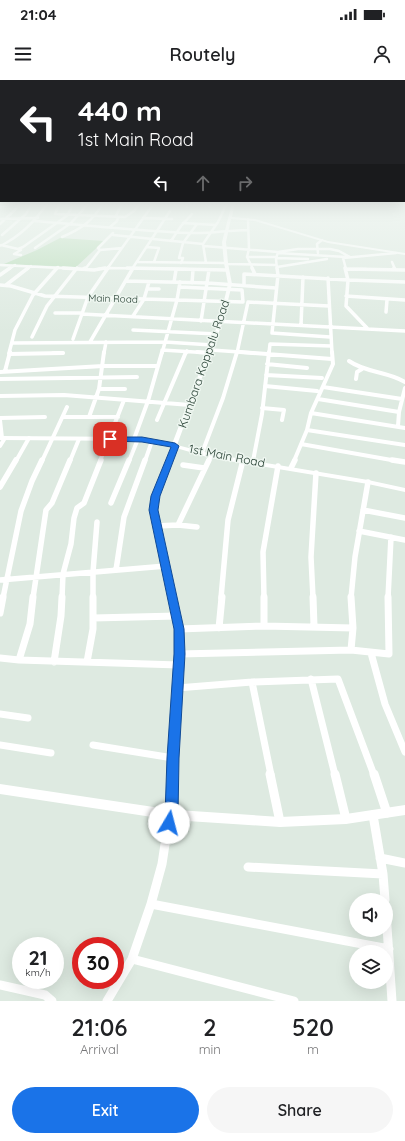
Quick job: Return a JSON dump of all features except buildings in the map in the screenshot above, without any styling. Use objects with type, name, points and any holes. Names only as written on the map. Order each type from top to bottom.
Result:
[{"type":"street","points":[[1,246],[18,249],[23,246]]},
{"type":"street","points":[[83,269],[86,268],[100,250],[98,248],[100,246]]},
{"type":"street","points":[[182,246],[179,258],[183,258],[182,263]]},
{"type":"street","points":[[204,246],[206,263]]},
{"type":"street","points":[[211,246],[249,249],[297,259],[344,258],[396,253]]},
{"type":"street","points":[[249,246],[247,257],[255,274]]},
{"type":"street","points":[[317,246],[319,259]]},
{"type":"street","points":[[325,246],[350,257]]},
{"type":"street","points":[[356,246],[405,254]]},
{"type":"street","points":[[90,342],[147,247],[159,248],[154,262]]},
{"type":"street","points":[[100,250],[122,248]]},
{"type":"street","points":[[73,339],[88,298],[122,248]]},
{"type":"street","name":"Kumbara Koppalu Road","points":[[172,815],[173,758],[179,665],[179,629],[153,510],[156,496],[217,334],[227,302],[230,287],[226,266],[225,248]]},
{"type":"street","points":[[18,249],[21,250],[14,254],[21,255]]},
{"type":"street","points":[[277,255],[286,249],[333,250]]},
{"type":"street","points":[[297,249],[297,259]]},
{"type":"street","points":[[247,257],[297,254],[344,258]]},
{"type":"street","points":[[277,255],[276,266],[278,275],[272,333],[330,336]]},
{"type":"street","points":[[344,258],[348,280],[346,306],[367,328]]},
{"type":"street","points":[[138,262],[206,263],[226,266],[276,266],[319,259]]},
{"type":"street","points":[[163,270],[166,262]]},
{"type":"street","points":[[392,262],[395,270]]},
{"type":"street","points":[[0,265],[132,270],[209,270],[226,266]]},
{"type":"street","points":[[0,276],[15,265]]},
{"type":"street","points":[[6,285],[31,266]]},
{"type":"street","points":[[5,371],[15,330],[33,295],[58,267]]},
{"type":"street","points":[[32,336],[47,306],[56,297],[77,268]]},
{"type":"street","points":[[346,269],[405,270]]},
{"type":"street","points":[[174,282],[176,270]]},
{"type":"street","points":[[192,283],[193,270]]},
{"type":"street","points":[[201,321],[209,270]]},
{"type":"street","points":[[244,285],[244,274],[405,282]]},
{"type":"street","points":[[301,325],[303,277]]},
{"type":"street","points":[[292,468],[307,430],[311,413],[333,364],[330,336],[328,278]]},
{"type":"street","points":[[126,281],[208,283],[230,287]]},
{"type":"street","points":[[133,316],[144,299],[149,282]]},
{"type":"street","points":[[112,503],[136,439],[148,401],[172,319],[180,282]]},
{"type":"street","name":"Main Road","points":[[0,285],[6,285],[33,295],[56,297],[243,302],[243,290],[230,287]]},
{"type":"street","points":[[180,287],[207,288],[244,285],[276,288]]},
{"type":"street","points":[[146,289],[158,288]]},
{"type":"street","points":[[346,296],[386,300],[405,300]]},
{"type":"street","points":[[386,300],[386,312]]},
{"type":"street","points":[[202,453],[217,419],[237,352],[248,302],[329,306]]},
{"type":"street","points":[[55,313],[82,313],[201,321],[405,331]]},
{"type":"street","points":[[133,330],[217,334]]},
{"type":"street","points":[[89,417],[97,398],[102,377],[106,342]]},
{"type":"street","points":[[12,343],[165,342],[237,352],[332,359]]},
{"type":"street","points":[[253,462],[262,408],[270,344],[331,346]]},
{"type":"street","points":[[162,350],[187,351],[211,349]]},
{"type":"street","points":[[157,420],[173,380],[178,374],[187,351]]},
{"type":"street","points":[[9,354],[63,353]]},
{"type":"street","points":[[348,361],[362,369],[394,376],[405,382]]},
{"type":"street","points":[[267,364],[307,368]]},
{"type":"street","points":[[0,372],[103,366],[158,366]]},
{"type":"street","points":[[356,379],[358,372],[362,369]]},
{"type":"street","points":[[266,374],[322,378]]},
{"type":"street","points":[[0,379],[73,379],[137,376]]},
{"type":"street","points":[[265,386],[317,391]]},
{"type":"street","points":[[323,387],[402,399]]},
{"type":"street","points":[[398,426],[399,412],[405,388]]},
{"type":"street","points":[[99,389],[125,389]]},
{"type":"street","points":[[0,396],[64,395],[190,405]]},
{"type":"street","points":[[318,399],[399,412]]},
{"type":"street","points":[[54,662],[61,616],[63,574],[77,508],[84,503],[124,400]]},
{"type":"street","points":[[0,613],[21,511],[32,481],[68,407]]},
{"type":"street","points":[[262,408],[284,410],[282,420]]},
{"type":"street","points":[[311,413],[405,428]]},
{"type":"street","points":[[0,446],[2,438],[0,419],[45,417]]},
{"type":"street","points":[[63,417],[118,417]]},
{"type":"street","points":[[307,430],[405,445]]},
{"type":"street","name":"1st Main Road","points":[[2,438],[136,439],[152,441],[211,456],[292,468],[405,490]]},
{"type":"street","points":[[0,487],[29,438]]},
{"type":"street","points":[[20,660],[30,624],[35,577],[46,510],[52,504],[79,439]]},
{"type":"street","points":[[116,570],[124,517],[152,441]]},
{"type":"street","points":[[301,444],[405,462]]},
{"type":"street","points":[[178,526],[204,468],[211,456]]},
{"type":"street","points":[[219,628],[228,520],[243,460]]},
{"type":"street","points":[[183,465],[204,468]]},
{"type":"street","points":[[264,626],[263,552],[278,466]]},
{"type":"street","points":[[314,626],[311,557],[316,473]]},
{"type":"street","points":[[351,650],[353,628],[351,591],[359,530],[368,482]]},
{"type":"street","points":[[363,510],[405,518]]},
{"type":"street","points":[[87,662],[93,629],[93,572],[97,522]]},
{"type":"street","points":[[156,526],[197,527]]},
{"type":"street","points":[[359,530],[405,540]]},
{"type":"street","points":[[179,654],[351,650],[389,654],[388,595],[391,537]]},
{"type":"street","points":[[0,580],[166,566]]},
{"type":"street","points":[[93,618],[177,616]]},
{"type":"street","points":[[179,629],[264,626],[353,628]]},
{"type":"street","points":[[371,653],[386,707],[405,752]]},
{"type":"street","points":[[0,658],[54,662],[179,665]]},
{"type":"street","points":[[311,679],[346,819]]},
{"type":"street","points":[[177,688],[252,682],[338,679],[364,745],[386,813]]},
{"type":"street","points":[[252,682],[280,822]]},
{"type":"street","points":[[0,714],[28,718]]},
{"type":"street","points":[[0,745],[51,754]]},
{"type":"street","points":[[92,745],[173,758]]},
{"type":"street","points":[[0,789],[172,815],[280,822],[346,819],[405,810]]},
{"type":"street","points":[[107,1001],[132,959],[162,864],[167,831],[172,815]]},
{"type":"street","points":[[373,815],[383,874],[384,893]]},
{"type":"street","points":[[380,858],[405,863]]},
{"type":"street","points":[[248,867],[383,874]]},
{"type":"street","points":[[150,904],[368,945]]},
{"type":"street","points":[[132,959],[294,1001]]},
{"type":"street","points":[[0,985],[45,995],[52,1001]]},
{"type":"street","points":[[391,989],[392,1001]]},
{"type":"green space","points":[[45,246],[99,246],[76,267],[4,264]]},
{"type":"route","points":[[110,439],[142,439],[175,446],[160,483],[153,510],[179,629],[172,815],[169,823]]}]
